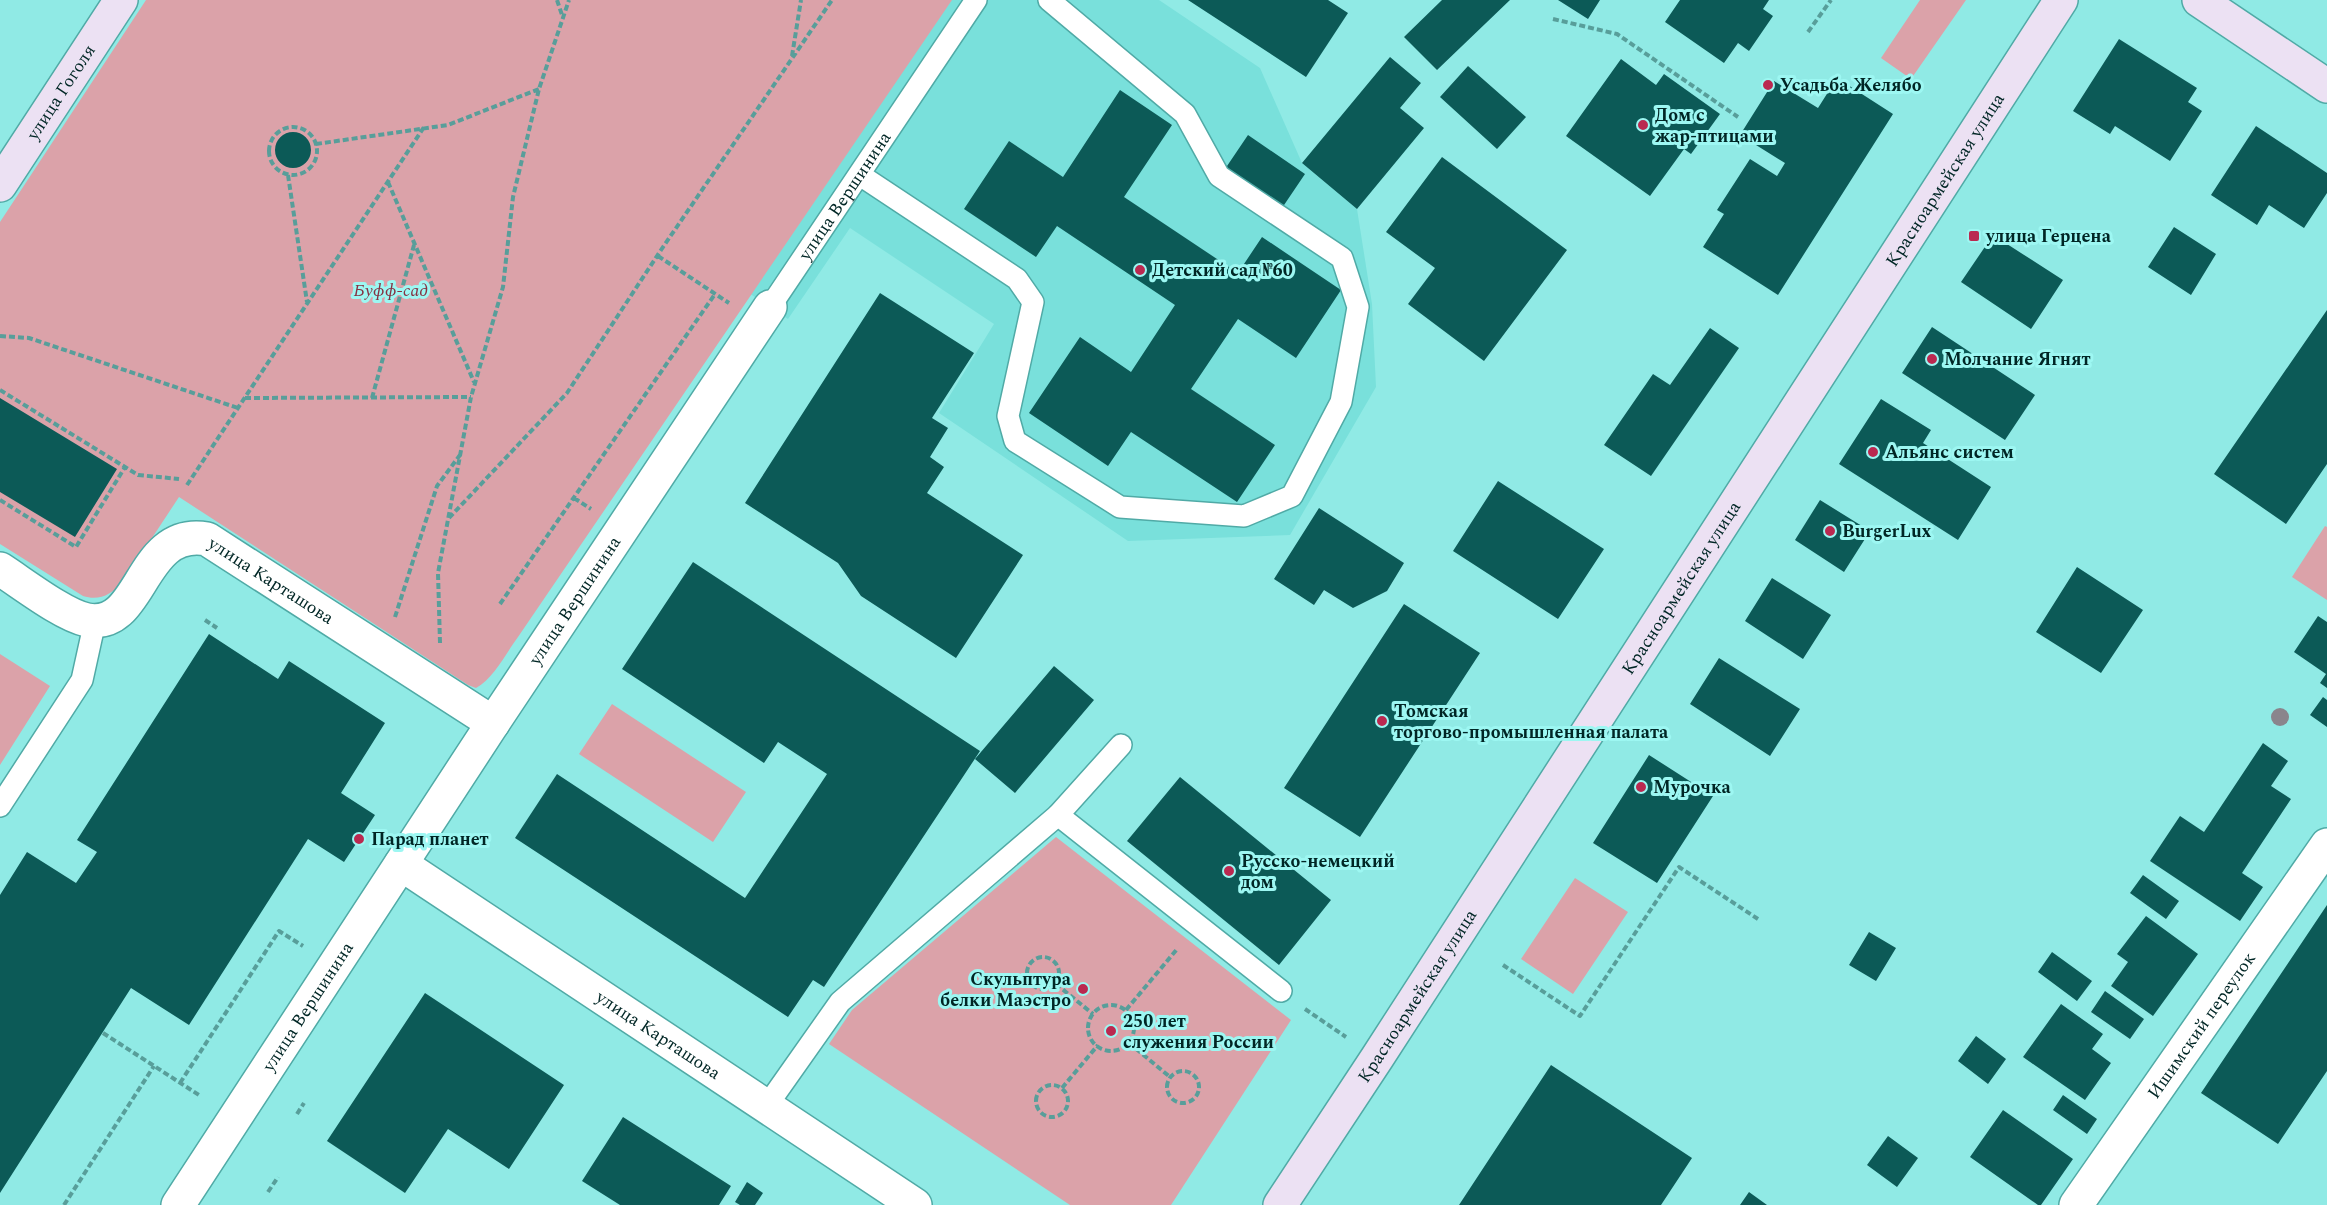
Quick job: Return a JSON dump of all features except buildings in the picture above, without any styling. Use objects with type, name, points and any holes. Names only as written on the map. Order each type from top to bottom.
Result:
[{"type":"main road","name":"улица Гоголя","points":[[0,185],[121,0]]},
{"type":"main road","name":"Красноармейская улица","points":[[1280,1205],[2061,0]]},
{"type":"main road","points":[[2199,0],[2327,86]]},
{"type":"street","name":"улица Вершинина","points":[[178,1205],[493,723],[770,307]]},
{"type":"street","name":"улица Карташова","points":[[95,621],[112,616],[127,602],[170,544],[194,537],[207,539],[493,723]]},
{"type":"street","points":[[0,569],[75,615],[95,621]]},
{"type":"street","name":"Ишимский переулок","points":[[2076,1205],[2327,845]]},
{"type":"street","name":"улица Карташова","points":[[401,864],[915,1205]]},
{"type":"lane","name":"улица Вершинина","points":[[770,307],[976,0]]},
{"type":"lane","points":[[860,175],[1017,279],[1033,302],[1008,416],[1015,441],[1120,507],[1244,516],[1292,496],[1341,402],[1358,307],[1342,258],[1219,176],[1185,114],[1049,0]]},
{"type":"lane","points":[[0,806],[82,680],[95,621]]},
{"type":"lane","points":[[766,1107],[840,1002],[1058,815],[1121,745]]},
{"type":"lane","points":[[1058,815],[1281,991]]},
{"type":"path","points":[[557,0],[562,16]]},
{"type":"path","points":[[441,650],[438,573],[471,397],[503,287],[513,197],[539,89],[569,0]]},
{"type":"path","points":[[792,58],[801,0]]},
{"type":"path","points":[[449,518],[567,393],[657,256],[832,0]]},
{"type":"path","points":[[1808,32],[1831,0]]},
{"type":"path","points":[[1553,19],[1617,34],[1738,117]]},
{"type":"path","points":[[316,144],[448,125],[539,89]]},
{"type":"path","points":[[187,485],[424,127]]},
{"type":"path","points":[[284,129],[306,130],[316,144],[317,152],[311,167],[297,174],[288,175],[281,172],[271,160],[270,145],[277,133],[284,129]]},
{"type":"path","points":[[288,175],[308,303]]},
{"type":"path","points":[[388,182],[474,382]]},
{"type":"path","points":[[372,398],[415,244]]},
{"type":"path","points":[[500,604],[715,294],[657,256]]},
{"type":"path","points":[[0,336],[29,338],[238,408]]},
{"type":"path","points":[[0,390],[138,475],[178,479]]},
{"type":"path","points":[[245,398],[471,397]]},
{"type":"path","points":[[394,620],[437,486],[460,454]]},
{"type":"path","points":[[0,500],[76,547],[125,467]]},
{"type":"path","points":[[205,620],[218,628]]},
{"type":"path","points":[[1503,964],[1580,1016],[1679,867],[1758,919]]},
{"type":"path","points":[[1126,1011],[1197,925]]},
{"type":"path","points":[[180,1083],[279,931],[303,946]]},
{"type":"path","points":[[1040,957],[1051,959],[1058,968],[1059,979],[1056,984],[1042,990],[1032,986],[1026,972],[1030,963],[1040,957]]},
{"type":"path","points":[[1056,984],[1093,1014]]},
{"type":"path","points":[[1112,1005],[1126,1011],[1133,1022],[1134,1029],[1128,1043],[1117,1050],[1098,1046],[1091,1038],[1089,1031],[1089,1023],[1093,1014],[1104,1006],[1112,1005]]},
{"type":"path","points":[[1300,1005],[1324,1023]]},
{"type":"path","points":[[103,1034],[199,1095]]},
{"type":"path","points":[[1128,1043],[1170,1077]]},
{"type":"path","points":[[1062,1088],[1098,1046]]},
{"type":"path","points":[[64,1205],[154,1066]]},
{"type":"path","points":[[1180,1071],[1190,1072],[1198,1080],[1196,1097],[1182,1103],[1173,1100],[1167,1091],[1170,1077],[1180,1071]]},
{"type":"path","points":[[1046,1086],[1062,1088],[1068,1098],[1063,1113],[1053,1118],[1039,1112],[1035,1102],[1037,1092],[1046,1086]]},
{"type":"path","points":[[297,1114],[304,1103]]},
{"type":"path","points":[[268,1191],[278,1176]]},
{"type":"shaded area","name":"Детский сад №60","points":[[847,0],[1159,0],[1260,68],[1302,163],[1357,209],[1372,304],[1376,387],[1290,535],[1128,541],[939,413],[994,324],[850,228],[788,319],[678,246]]},
{"type":"green space","name":"Буфф-сад","points":[[146,0],[952,0],[499,665],[476,688],[468,685],[179,497],[123,582],[100,597],[83,596],[0,544],[0,222]]},
{"type":"green space","points":[[1920,0],[1966,0],[1911,79],[1881,58]]},
{"type":"green space","points":[[2325,526],[2327,527],[2327,600],[2292,577]]},
{"type":"green space","points":[[0,654],[50,686],[0,765]]},
{"type":"green space","points":[[612,704],[746,792],[713,842],[579,754]]},
{"type":"green space","points":[[1056,837],[1291,1020],[1171,1205],[1070,1205],[829,1044],[852,1010]]},
{"type":"green space","points":[[1575,878],[1628,912],[1573,994],[1521,959]]},
{"type":"place","name":"Усадьба Желябо","points":[[1768,85]]},
{"type":"place","name":"Дом с жар-птицами","points":[[1643,125]]},
{"type":"place","name":"улица Герцена","points":[[1974,236]]},
{"type":"place","name":"Детский сад №60","points":[[1140,270]]},
{"type":"place","name":"Молчание Ягнят","points":[[1932,359]]},
{"type":"place","name":"Альянс систем","points":[[1873,452]]},
{"type":"place","name":"BurgerLux","points":[[1830,531]]},
{"type":"place","name":"Томская торгово-промышленная палата","points":[[1382,721]]},
{"type":"place","name":"Мурочка","points":[[1641,787]]},
{"type":"place","name":"Парад планет","points":[[359,839]]},
{"type":"place","name":"Русско-немецкий дом","points":[[1229,871]]},
{"type":"place","name":"Скульптура белки Маэстро","points":[[1083,989]]},
{"type":"place","name":"250 лет служения России","points":[[1111,1031]]}]
